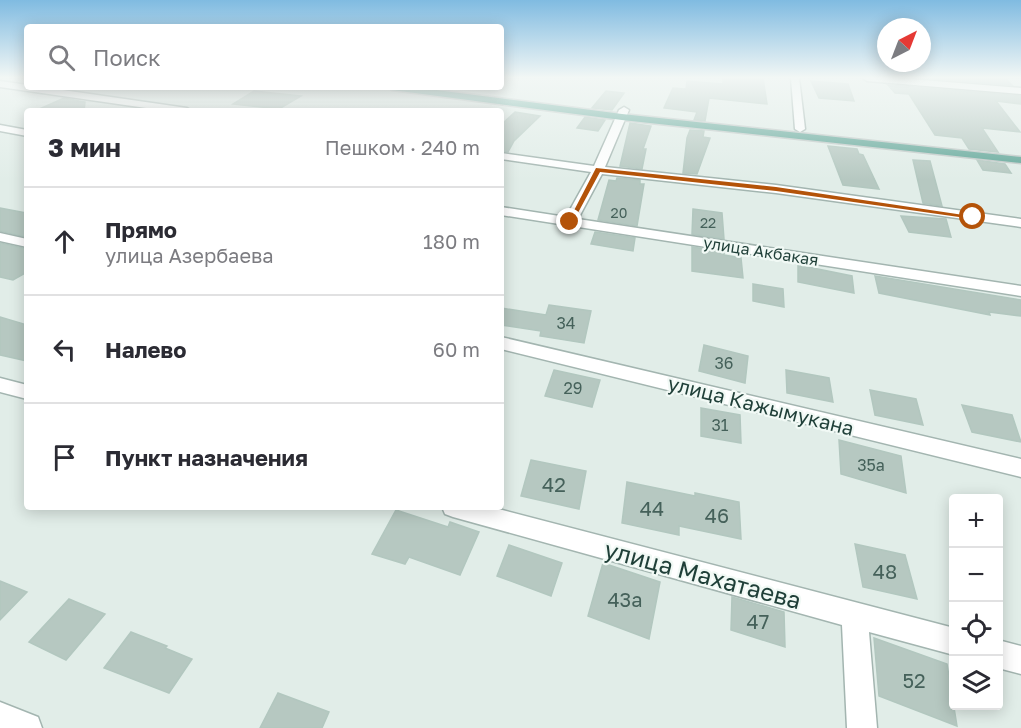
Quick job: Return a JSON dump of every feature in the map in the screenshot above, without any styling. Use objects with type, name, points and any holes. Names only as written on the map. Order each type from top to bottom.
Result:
[{"type":"main road","points":[[614,112],[1021,160]]},
{"type":"main road","points":[[616,112],[1021,152]]},
{"type":"street","points":[[798,112],[800,129]]},
{"type":"street","points":[[570,222],[598,170],[623,113]]},
{"type":"street","points":[[0,128],[24,132]]},
{"type":"street","points":[[504,156],[598,170],[776,189],[1021,223]]},
{"type":"street","name":"улица Акбакая","points":[[504,211],[1021,291]]},
{"type":"street","points":[[0,237],[24,242]]},
{"type":"street","name":"улица Кажымукана","points":[[504,344],[1021,468]]},
{"type":"street","points":[[0,385],[24,391]]},
{"type":"street","name":"улица Махатаева","points":[[464,510],[949,641]]},
{"type":"street","points":[[855,615],[862,728]]},
{"type":"street","points":[[1003,655],[1021,660]]},
{"type":"street","points":[[0,717],[27,728]]},
{"type":"building","points":[[515,112],[540,116],[514,141],[508,152],[504,151],[504,122]]},
{"type":"building","points":[[697,112],[707,112],[705,121],[694,120]]},
{"type":"building","points":[[920,112],[1004,112],[1020,132],[982,128],[998,152],[969,149],[962,138],[935,135]]},
{"type":"building","points":[[585,117],[605,120],[598,131],[577,128]]},
{"type":"building","points":[[630,123],[651,126],[643,149],[646,149],[642,169],[620,166]]},
{"type":"building","points":[[690,130],[704,131],[703,137],[710,138],[697,174],[683,173]]},
{"type":"building","points":[[828,146],[857,149],[859,154],[863,155],[879,189],[843,185]]},
{"type":"building","points":[[913,160],[930,161],[942,206],[923,203]]},
{"type":"building","points":[[977,160],[1005,164],[1011,173],[983,170]]},
{"type":"building","points":[[617,178],[640,180],[640,184],[644,184],[637,226],[598,220],[609,180],[616,181]]},
{"type":"building","points":[[0,208],[24,212],[24,236],[0,231]]},
{"type":"building","points":[[693,209],[722,213],[724,239],[692,234]]},
{"type":"building","points":[[901,216],[946,219],[951,237],[909,232]]},
{"type":"building","points":[[595,232],[635,238],[633,251],[591,244]]},
{"type":"building","points":[[0,243],[24,248],[24,274],[13,280],[0,277]]},
{"type":"building","points":[[692,247],[724,252],[724,255],[741,258],[743,278],[692,271]]},
{"type":"building","points":[[798,265],[852,276],[854,293],[798,282]]},
{"type":"building","points":[[875,276],[1021,300],[1021,316],[989,312],[990,315],[879,293]]},
{"type":"building","points":[[753,284],[783,289],[784,307],[753,301]]},
{"type":"building","points":[[549,305],[591,311],[584,343],[540,336],[541,331],[504,325],[504,308],[546,315]]},
{"type":"building","points":[[0,317],[24,324],[24,360],[0,355]]},
{"type":"building","points":[[704,345],[748,356],[745,383],[699,371]]},
{"type":"building","points":[[554,370],[600,380],[592,407],[545,396]]},
{"type":"building","points":[[786,370],[829,378],[833,402],[787,393]]},
{"type":"building","points":[[870,390],[916,399],[923,425],[875,415]]},
{"type":"building","points":[[962,405],[1012,415],[1021,442],[972,432]]},
{"type":"building","points":[[701,408],[740,415],[741,443],[701,436]]},
{"type":"building","points":[[839,440],[901,456],[906,493],[841,474]]},
{"type":"building","points":[[531,460],[586,471],[579,509],[521,496]]},
{"type":"building","points":[[627,482],[695,496],[695,493],[739,502],[741,539],[679,526],[679,535],[622,523]]},
{"type":"building","points":[[396,510],[448,527],[450,522],[479,532],[460,575],[409,557],[405,564],[372,554]]},
{"type":"building","points":[[855,544],[905,555],[917,599],[863,587]]},
{"type":"building","points":[[509,545],[562,563],[551,596],[497,576]]},
{"type":"building","points":[[603,563],[660,582],[649,639],[588,616]]},
{"type":"building","points":[[0,581],[27,592],[0,620]]},
{"type":"building","points":[[732,597],[784,612],[785,647],[731,630]]},
{"type":"building","points":[[69,599],[105,614],[66,660],[29,642]]},
{"type":"building","points":[[131,632],[192,659],[169,693],[104,668]]},
{"type":"building","points":[[874,638],[947,664],[949,710],[954,710],[957,726],[879,696]]},
{"type":"building","points":[[278,693],[329,712],[322,728],[260,728]]},
{"type":"route","points":[[570,222],[598,170],[776,189],[973,217]]}]
